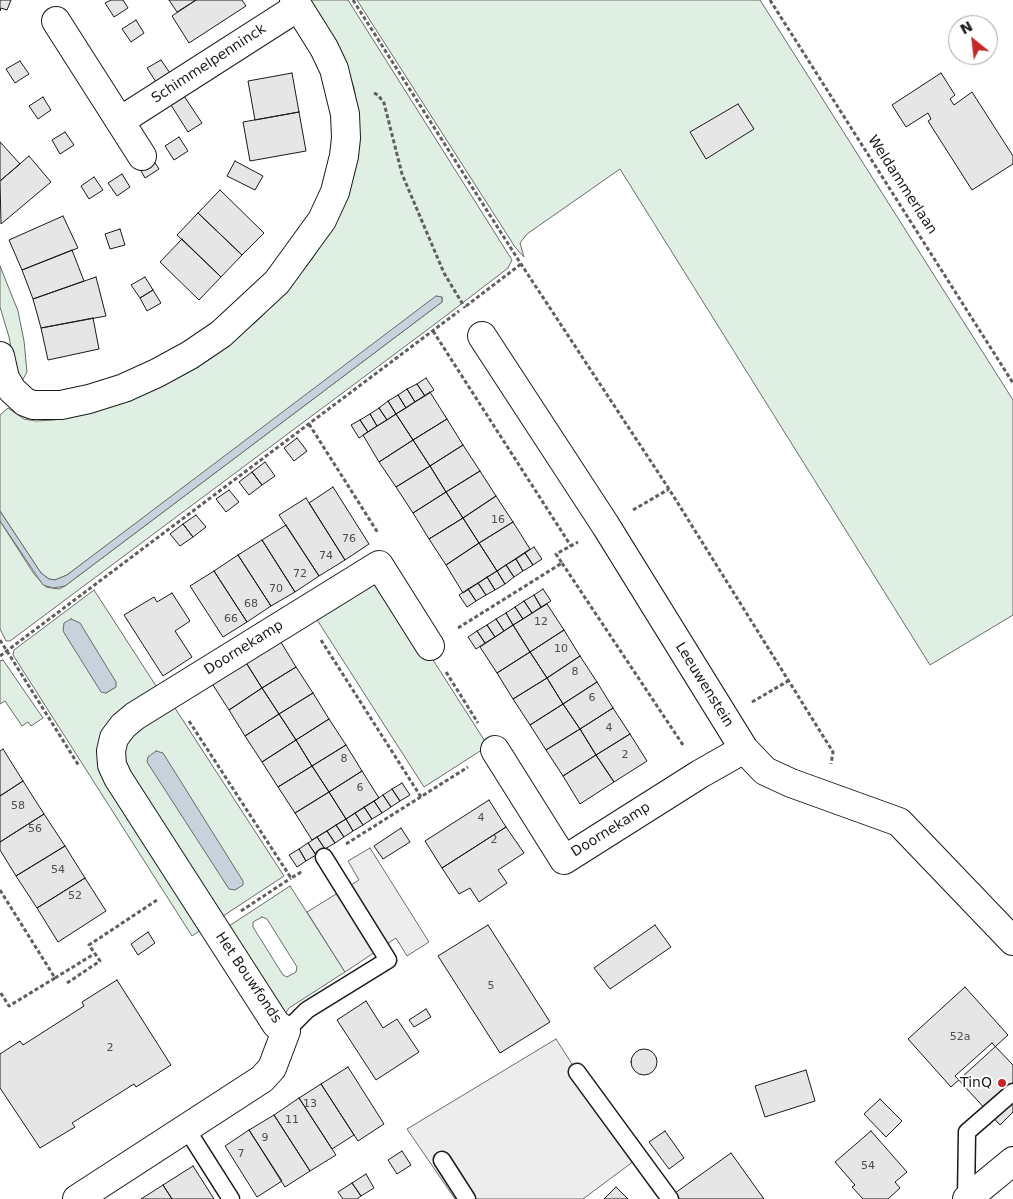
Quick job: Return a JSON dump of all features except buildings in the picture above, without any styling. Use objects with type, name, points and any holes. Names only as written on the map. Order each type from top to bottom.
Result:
[{"type":"street","name":"Schimmelpenninck","points":[[0,356],[5,378],[15,395],[33,405],[61,405],[124,388],[158,373],[220,334],[277,282],[322,220],[335,192],[344,156],[345,114],[341,91],[324,48],[296,4],[120,121]]},
{"type":"street","points":[[56,21],[142,156]]},
{"type":"street","name":"Leeuwenstein","points":[[482,336],[606,526],[744,749],[765,771],[791,783],[818,791],[899,822],[1013,941]]},
{"type":"street","points":[[379,565],[430,646]]},
{"type":"street","name":"Doornekamp","points":[[114,738],[123,726],[171,693],[379,565]]},
{"type":"street","name":"Het Bouwfonds","points":[[77,1199],[262,1079],[272,1068],[286,1032],[276,1024],[118,778],[112,765],[111,751],[114,738]]},
{"type":"street","name":"Doornekamp","points":[[495,750],[564,860],[744,749]]},
{"type":"street","points":[[966,1199],[1013,1161]]},
{"type":"lane","points":[[286,1032],[307,1010],[388,960],[324,858]]},
{"type":"lane","points":[[577,1072],[670,1199]]},
{"type":"lane","points":[[966,1199],[968,1132],[1013,1092]]},
{"type":"lane","points":[[186,1128],[231,1199]]},
{"type":"lane","points":[[442,1160],[467,1199]]},
{"type":"path","points":[[353,0],[521,264],[669,489],[833,752],[830,766],[818,791]]},
{"type":"path","name":"Weldammerlaan","points":[[770,0],[1013,383]]},
{"type":"path","points":[[341,91],[378,94],[384,103],[402,174],[444,273],[482,336]]},
{"type":"path","points":[[0,656],[521,264]]},
{"type":"path","points":[[433,331],[571,546]]},
{"type":"path","points":[[309,424],[393,556],[379,565]]},
{"type":"path","points":[[669,489],[556,554],[683,745],[788,681]]},
{"type":"path","points":[[215,928],[495,750],[430,646],[562,563]]},
{"type":"path","points":[[304,612],[421,797]]},
{"type":"path","points":[[171,693],[291,878]]},
{"type":"path","points":[[0,890],[55,978]]},
{"type":"path","points":[[67,983],[100,961],[89,945],[162,897]]},
{"type":"path","points":[[0,992],[9,1006],[94,954]]},
{"type":"green space","points":[[309,0],[348,0],[512,260],[508,268],[439,321],[10,641],[6,641],[0,629],[0,521],[34,574],[46,587],[59,589],[442,302],[442,297],[67,575],[55,580],[49,579],[41,573],[0,511],[0,415],[8,408],[24,419],[36,421],[54,420],[92,412],[228,345],[259,319],[287,291],[312,259],[333,226],[347,197],[354,175],[357,158],[358,113],[354,88],[346,64]]},
{"type":"green space","points":[[357,0],[760,0],[1013,400],[1013,615],[930,665],[620,169],[527,234],[520,243],[524,257],[515,247]]},
{"type":"green space","points":[[0,266],[18,311],[24,341],[27,372],[22,381],[15,371],[9,337],[0,307]]},
{"type":"green space","points":[[378,574],[488,746],[424,787],[314,615]]},
{"type":"green space","points":[[94,590],[158,689],[105,740],[204,928],[192,936],[13,655],[14,650]],"holes":[[[71,619],[116,687],[106,693]]]},
{"type":"green space","points":[[3,660],[43,718],[31,726],[28,722],[22,726],[5,701],[0,704],[0,661]]},
{"type":"green space","points":[[173,705],[284,876],[220,918],[126,771],[123,747],[132,731]]},
{"type":"green space","points":[[290,886],[345,972],[289,1008],[283,1017],[226,928]],"holes":[[[262,917],[267,919],[297,967],[296,972],[287,977],[283,975],[253,927],[253,922]]]},
{"type":"shaded area","points":[[436,296],[442,297],[442,302],[65,586],[53,588],[43,585],[0,521],[0,511],[41,573],[49,579],[55,580],[67,575]]},
{"type":"shaded area","points":[[71,619],[80,623],[116,682],[116,687],[106,693],[101,692],[63,631],[64,623]]},
{"type":"shaded area","points":[[156,751],[163,753],[243,881],[243,885],[235,890],[229,889],[147,762],[148,757]]},
{"type":"shaded area","points":[[370,848],[429,942],[407,956],[396,938],[345,972],[307,912],[359,880],[348,861]]},
{"type":"shaded area","points":[[556,1039],[634,1161],[583,1199],[455,1199],[407,1129]]},
{"type":"place","name":"TinQ","points":[[1002,1083]]}]
